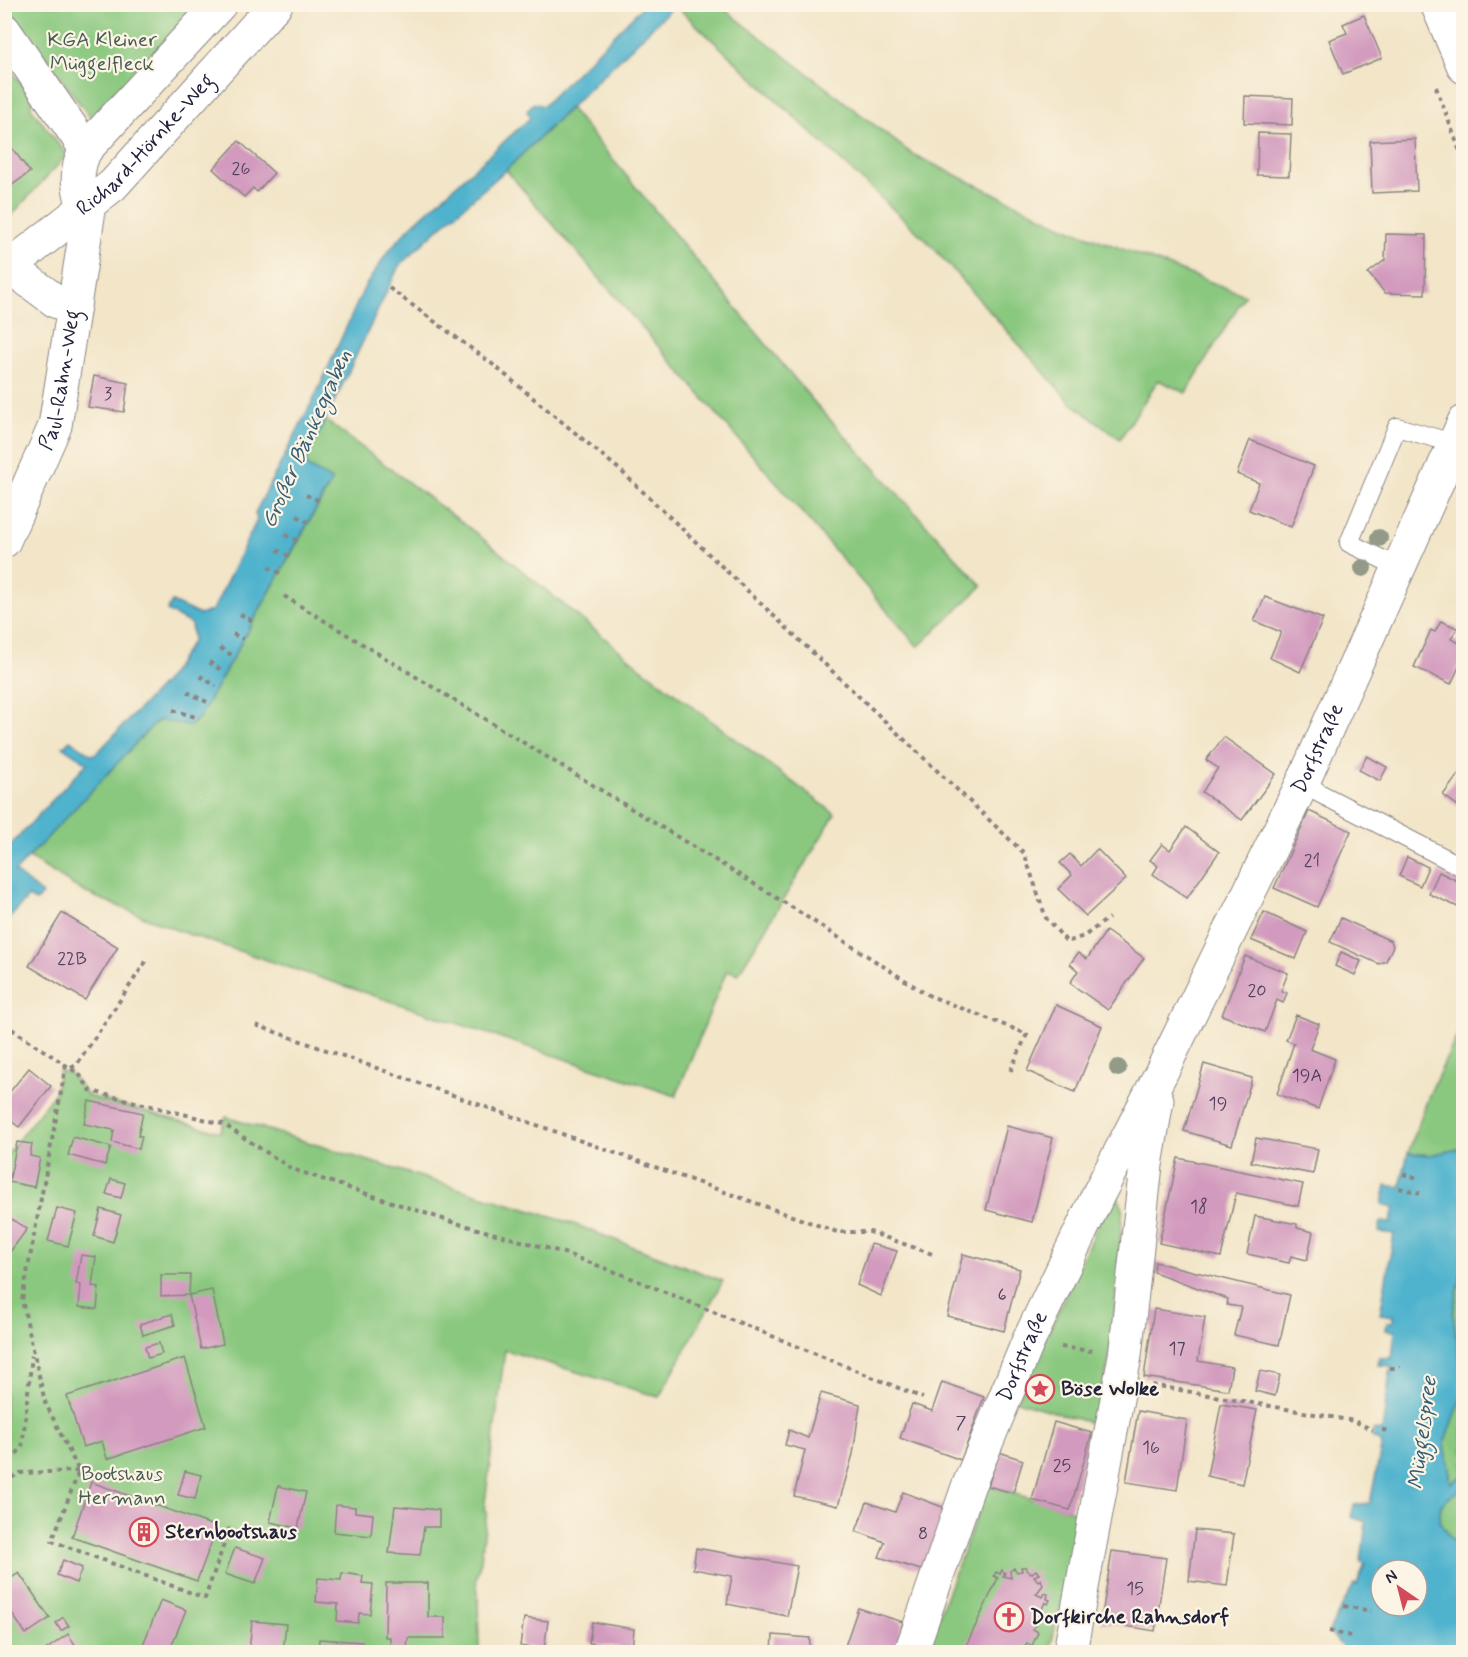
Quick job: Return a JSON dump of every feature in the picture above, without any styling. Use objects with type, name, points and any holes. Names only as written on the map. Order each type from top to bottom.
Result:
[{"type":"street","name":"Richard-Hörnke-Weg","points":[[86,148],[220,4]]},
{"type":"street","name":"Richard-Hörnke-Weg","points":[[7,269],[113,185],[276,4]]},
{"type":"street","points":[[1437,4],[1464,67]]},
{"type":"street","points":[[4,30],[86,148]]},
{"type":"street","name":"Paul-Rahn-Weg","points":[[4,541],[55,426],[87,217],[78,194],[77,174],[79,161],[86,148]]},
{"type":"street","points":[[7,269],[57,302],[74,304]]},
{"type":"street","name":"Dorfstraße","points":[[911,1653],[968,1487],[1028,1342],[1099,1193],[1161,1073],[1304,780],[1460,433]]},
{"type":"street","name":"Dorfstraße","points":[[1070,1653],[1125,1356],[1146,1165],[1161,1073]]},
{"type":"lane","points":[[1400,568],[1348,543],[1397,427],[1460,433]]},
{"type":"lane","points":[[1304,780],[1319,793],[1464,868]]},
{"type":"path","points":[[389,288],[491,363],[620,470],[1024,853],[1046,918],[1067,942],[1084,936],[1109,918]]},
{"type":"path","points":[[306,495],[320,501]]},
{"type":"path","points":[[297,516],[309,522]]},
{"type":"path","points":[[285,535],[298,541]]},
{"type":"path","points":[[277,550],[289,556]]},
{"type":"path","points":[[268,567],[279,573]]},
{"type":"path","points":[[284,596],[782,901],[928,995],[1027,1034],[1010,1072]]},
{"type":"path","points":[[240,614],[253,621]]},
{"type":"path","points":[[232,634],[243,639]]},
{"type":"path","points":[[220,648],[233,656]]},
{"type":"path","points":[[209,662],[224,672]]},
{"type":"path","points":[[200,676],[216,686]]},
{"type":"path","points":[[187,692],[207,702]]},
{"type":"path","points":[[173,710],[199,718]]},
{"type":"path","points":[[71,1068],[147,960]]},
{"type":"path","points":[[4,1024],[79,1074],[91,1091],[223,1124],[292,1169],[452,1222],[561,1252],[626,1276],[923,1398]]},
{"type":"path","points":[[256,1025],[837,1233],[870,1232],[935,1255]]},
{"type":"path","points":[[66,1065],[22,1300],[45,1402],[79,1471],[52,1541],[205,1598],[230,1527]]},
{"type":"path","points":[[1403,1173],[1418,1178]]},
{"type":"path","points":[[1400,1188],[1420,1193]]},
{"type":"path","points":[[1028,1342],[1125,1356]]},
{"type":"path","points":[[4,1467],[22,1448],[32,1351]]},
{"type":"path","points":[[1390,1368],[1400,1368]]},
{"type":"path","points":[[1143,1383],[1354,1421],[1373,1430]]},
{"type":"path","points":[[1382,1430],[1391,1431]]},
{"type":"path","points":[[4,1482],[20,1473],[79,1471]]},
{"type":"path","points":[[1344,1606],[1369,1611]]},
{"type":"path","points":[[1329,1631],[1350,1636]]},
{"type":"green space","name":"KGA Kleiner Müggelfleck","points":[[5,5],[209,5],[97,126]]},
{"type":"green space","points":[[675,5],[719,5],[912,154],[1064,227],[1245,295],[1186,393],[1158,380],[1120,439],[1070,402],[930,244]]},
{"type":"green space","name":"KGA Kleiner Müggelfleck","points":[[4,61],[32,98],[31,108],[67,155],[5,222]]},
{"type":"green space","points":[[570,108],[814,402],[982,586],[918,647],[506,170]]},
{"type":"green space","points":[[324,419],[476,533],[640,667],[835,814],[738,974],[727,970],[676,1096],[179,931],[84,892],[28,857],[155,723],[160,720],[189,726],[199,718],[332,481],[308,467],[306,461]]},
{"type":"green space","points":[[1463,1023],[1463,1148],[1430,1155],[1408,1153],[1429,1095]]},
{"type":"green space","name":"Bootshaus Hermann","points":[[59,1071],[70,1073],[88,1096],[220,1132],[226,1117],[568,1222],[723,1281],[659,1397],[505,1350],[484,1510],[487,1511],[481,1560],[476,1580],[479,1652],[5,1652],[4,1158],[54,1094]]},
{"type":"green space","points":[[1117,1196],[1123,1207],[1112,1339],[1098,1425],[1017,1401],[1110,1198]]},
{"type":"green space","points":[[1463,1264],[1463,1389],[1453,1314]]},
{"type":"green space","points":[[1463,1392],[1463,1479],[1462,1477],[1451,1483],[1445,1443]]},
{"type":"green space","points":[[988,1486],[1084,1514],[1049,1652],[925,1652]]},
{"type":"green space","points":[[1463,1486],[1463,1553],[1439,1522],[1441,1505]]},
{"type":"water","name":"Großer Bänkegraben","points":[[640,5],[675,5],[506,170],[399,266],[306,461],[308,467],[332,480],[199,718],[190,726],[160,720],[155,723],[15,872],[42,894],[36,901],[28,897],[9,919],[5,916],[5,851],[87,763],[63,747],[70,740],[92,755],[98,752],[170,676],[193,640],[191,624],[167,611],[172,602],[200,615],[213,610],[257,520],[255,513],[317,392],[364,288],[387,253],[410,227],[530,118],[527,110],[534,103],[543,106],[642,7]]},
{"type":"water","name":"Müggelspree","points":[[1463,1148],[1463,1264],[1453,1314],[1464,1392],[1445,1443],[1451,1483],[1462,1476],[1463,1486],[1441,1505],[1439,1522],[1463,1553],[1463,1652],[1342,1652],[1343,1648],[1329,1631],[1354,1584],[1357,1585],[1365,1563],[1361,1562],[1366,1522],[1351,1517],[1354,1505],[1370,1503],[1382,1443],[1372,1437],[1373,1430],[1382,1431],[1391,1366],[1378,1365],[1380,1358],[1392,1358],[1395,1331],[1386,1330],[1387,1322],[1393,1322],[1393,1316],[1380,1314],[1394,1234],[1379,1232],[1381,1222],[1391,1223],[1394,1207],[1382,1204],[1386,1185],[1400,1187],[1408,1153],[1430,1155]]},
{"type":"building","points":[[1364,15],[1382,58],[1343,74],[1329,40],[1347,33],[1343,24]]},
{"type":"building","points":[[1245,96],[1293,98],[1292,125],[1244,123]]},
{"type":"building","points":[[1258,133],[1291,134],[1289,176],[1257,175]]},
{"type":"building","points":[[1415,139],[1417,191],[1372,193],[1370,141]]},
{"type":"building","points":[[239,141],[274,173],[257,192],[253,188],[244,197],[213,169]]},
{"type":"building","points":[[9,144],[30,172],[4,191],[4,148]]},
{"type":"building","points":[[1386,234],[1426,235],[1425,294],[1385,293],[1368,273],[1385,260]]},
{"type":"building","points":[[94,376],[128,383],[124,412],[88,407]]},
{"type":"building","points":[[1250,440],[1314,466],[1291,527],[1249,510],[1259,483],[1237,474]]},
{"type":"building","points":[[1265,597],[1323,619],[1300,672],[1270,658],[1281,632],[1254,621]]},
{"type":"building","points":[[1441,621],[1457,628],[1451,639],[1464,645],[1464,656],[1451,684],[1414,667],[1431,630],[1435,632]]},
{"type":"building","points":[[1224,737],[1276,774],[1242,820],[1202,792],[1218,768],[1206,760]]},
{"type":"building","points":[[1367,756],[1387,767],[1380,781],[1359,770]]},
{"type":"building","points":[[1464,767],[1464,810],[1443,795]]},
{"type":"building","points":[[1309,811],[1351,831],[1317,907],[1274,888]]},
{"type":"building","points":[[1186,827],[1219,852],[1187,898],[1153,874],[1158,866],[1150,860],[1162,844],[1170,850]]},
{"type":"building","points":[[1097,849],[1126,879],[1086,916],[1058,889],[1072,875],[1060,863],[1070,854],[1081,866]]},
{"type":"building","points":[[1407,857],[1428,867],[1420,886],[1399,876]]},
{"type":"building","points":[[1439,872],[1464,884],[1464,900],[1460,908],[1429,894]]},
{"type":"building","points":[[1264,912],[1307,932],[1296,959],[1251,940]]},
{"type":"building","points":[[62,913],[118,947],[85,1000],[29,966]]},
{"type":"building","points":[[1341,918],[1391,941],[1393,946],[1386,961],[1379,964],[1330,942]]},
{"type":"building","points":[[1106,931],[1144,958],[1108,1010],[1070,983],[1078,971],[1070,964],[1078,953],[1087,959]]},
{"type":"building","points":[[1341,952],[1361,961],[1355,975],[1335,966]]},
{"type":"building","points":[[1245,956],[1288,973],[1281,991],[1287,993],[1283,1003],[1277,1000],[1265,1032],[1222,1015]]},
{"type":"building","points":[[1056,1005],[1102,1026],[1075,1092],[1027,1071]]},
{"type":"building","points":[[1296,1015],[1319,1024],[1310,1049],[1335,1059],[1318,1109],[1277,1094],[1294,1043],[1286,1040]]},
{"type":"building","points":[[1204,1064],[1252,1078],[1232,1145],[1184,1131]]},
{"type":"building","points":[[29,1068],[51,1086],[19,1127],[4,1116],[4,1099]]},
{"type":"building","points":[[89,1101],[143,1113],[138,1136],[142,1136],[139,1149],[112,1142],[114,1130],[84,1124]]},
{"type":"building","points":[[1007,1126],[1053,1138],[1032,1222],[986,1210]]},
{"type":"building","points":[[73,1137],[111,1147],[105,1165],[68,1155]]},
{"type":"building","points":[[1256,1138],[1318,1149],[1313,1174],[1251,1162]]},
{"type":"building","points":[[17,1142],[32,1144],[30,1156],[40,1158],[34,1187],[9,1182]]},
{"type":"building","points":[[1178,1158],[1303,1184],[1298,1206],[1236,1193],[1221,1257],[1159,1243]]},
{"type":"building","points":[[111,1179],[125,1183],[121,1198],[106,1194]]},
{"type":"building","points":[[57,1208],[77,1213],[68,1246],[48,1241]]},
{"type":"building","points":[[101,1209],[121,1215],[113,1242],[94,1236]]},
{"type":"building","points":[[4,1214],[27,1229],[10,1252],[4,1248]]},
{"type":"building","points":[[1255,1216],[1297,1224],[1297,1228],[1313,1232],[1307,1260],[1291,1256],[1289,1263],[1247,1254]]},
{"type":"building","points":[[871,1244],[897,1251],[881,1296],[857,1285]]},
{"type":"building","points":[[963,1254],[1020,1269],[1004,1331],[947,1316]]},
{"type":"building","points":[[81,1255],[96,1257],[92,1286],[99,1287],[97,1309],[79,1307],[81,1285],[76,1284]]},
{"type":"building","points":[[1155,1262],[1290,1295],[1279,1345],[1234,1335],[1241,1307],[1227,1305],[1228,1299],[1154,1272]]},
{"type":"building","points":[[161,1275],[190,1275],[189,1295],[161,1296]]},
{"type":"building","points":[[212,1290],[223,1344],[201,1349],[189,1295]]},
{"type":"building","points":[[1154,1309],[1205,1317],[1198,1361],[1232,1367],[1228,1390],[1144,1377]]},
{"type":"building","points":[[172,1314],[175,1325],[143,1335],[140,1324]]},
{"type":"building","points":[[159,1343],[162,1354],[148,1358],[145,1347]]},
{"type":"building","points":[[185,1358],[206,1427],[107,1459],[102,1441],[83,1447],[67,1396]]},
{"type":"building","points":[[1260,1371],[1280,1375],[1275,1396],[1255,1391]]},
{"type":"building","points":[[942,1382],[984,1397],[961,1460],[900,1438],[912,1404],[932,1411]]},
{"type":"building","points":[[821,1393],[860,1404],[853,1454],[838,1506],[794,1496],[805,1450],[785,1445],[789,1430],[808,1438]]},
{"type":"building","points":[[1221,1404],[1257,1410],[1242,1484],[1207,1476]]},
{"type":"building","points":[[1138,1411],[1187,1420],[1177,1490],[1126,1482]]},
{"type":"building","points":[[1054,1422],[1092,1433],[1070,1510],[1032,1500]]},
{"type":"building","points":[[999,1452],[1023,1460],[1013,1493],[988,1486]]},
{"type":"building","points":[[185,1471],[201,1475],[195,1499],[178,1495]]},
{"type":"building","name":"Sternbootshaus","points":[[91,1482],[217,1527],[197,1581],[72,1537]]},
{"type":"building","points":[[278,1486],[306,1492],[298,1528],[270,1522]]},
{"type":"building","points":[[903,1492],[945,1508],[924,1571],[879,1557],[885,1542],[856,1531],[867,1502],[895,1512]]},
{"type":"building","points":[[336,1505],[355,1507],[355,1512],[373,1514],[371,1536],[334,1532]]},
{"type":"building","points":[[395,1506],[439,1510],[439,1527],[424,1527],[420,1555],[389,1553]]},
{"type":"building","points":[[1195,1530],[1234,1534],[1227,1586],[1189,1581]]},
{"type":"building","points":[[235,1548],[265,1558],[255,1584],[225,1574]]},
{"type":"building","points":[[696,1548],[797,1566],[787,1616],[727,1604],[732,1576],[693,1569]]},
{"type":"building","points":[[1112,1551],[1166,1558],[1155,1631],[1101,1622]]},
{"type":"building","points":[[63,1560],[82,1568],[76,1583],[57,1575]]},
{"type":"building","name":"Dorfkirche Rahnsdorf","points":[[1021,1567],[1026,1567],[1026,1570],[1032,1573],[1036,1570],[1039,1574],[1034,1576],[1038,1581],[1041,1579],[1043,1585],[1036,1594],[1042,1597],[1044,1593],[1048,1594],[1047,1599],[1050,1600],[1048,1604],[1045,1602],[1033,1629],[1038,1632],[1032,1646],[1027,1643],[1023,1652],[960,1651],[962,1647],[965,1648],[998,1578],[994,1576],[996,1572],[1000,1574],[1002,1570],[1005,1573],[1003,1576],[1011,1578],[1010,1571],[1014,1568],[1017,1572],[1022,1571]]},
{"type":"building","points":[[19,1573],[50,1618],[26,1634],[4,1602],[4,1583]]},
{"type":"building","points":[[342,1573],[363,1576],[362,1583],[373,1584],[370,1614],[359,1613],[358,1623],[337,1621],[338,1604],[316,1602],[318,1578],[341,1580]]},
{"type":"building","points":[[386,1583],[428,1583],[428,1617],[445,1617],[445,1638],[408,1638],[407,1649],[390,1649],[390,1637],[385,1637]]},
{"type":"building","points":[[161,1600],[186,1610],[169,1652],[140,1652]]},
{"type":"building","points":[[858,1608],[903,1622],[894,1652],[843,1652]]},
{"type":"building","points":[[63,1617],[69,1626],[61,1631],[56,1623]]},
{"type":"building","points":[[524,1618],[548,1621],[544,1650],[520,1646]]},
{"type":"building","points":[[252,1621],[286,1624],[283,1652],[249,1652]]},
{"type":"building","points":[[592,1622],[634,1629],[632,1649],[589,1643]]},
{"type":"building","points":[[68,1634],[80,1652],[44,1651]]},
{"type":"building","points":[[773,1635],[810,1638],[809,1652],[772,1652]]},
{"type":"building","points":[[319,1639],[362,1642],[361,1652],[318,1652]]},
{"type":"place","name":"Böse Wolke","points":[[1040,1389]]},
{"type":"place","name":"Sternbootshaus","points":[[144,1532]]},
{"type":"place","name":"Dorfkirche Rahnsdorf","points":[[1009,1617]]}]
